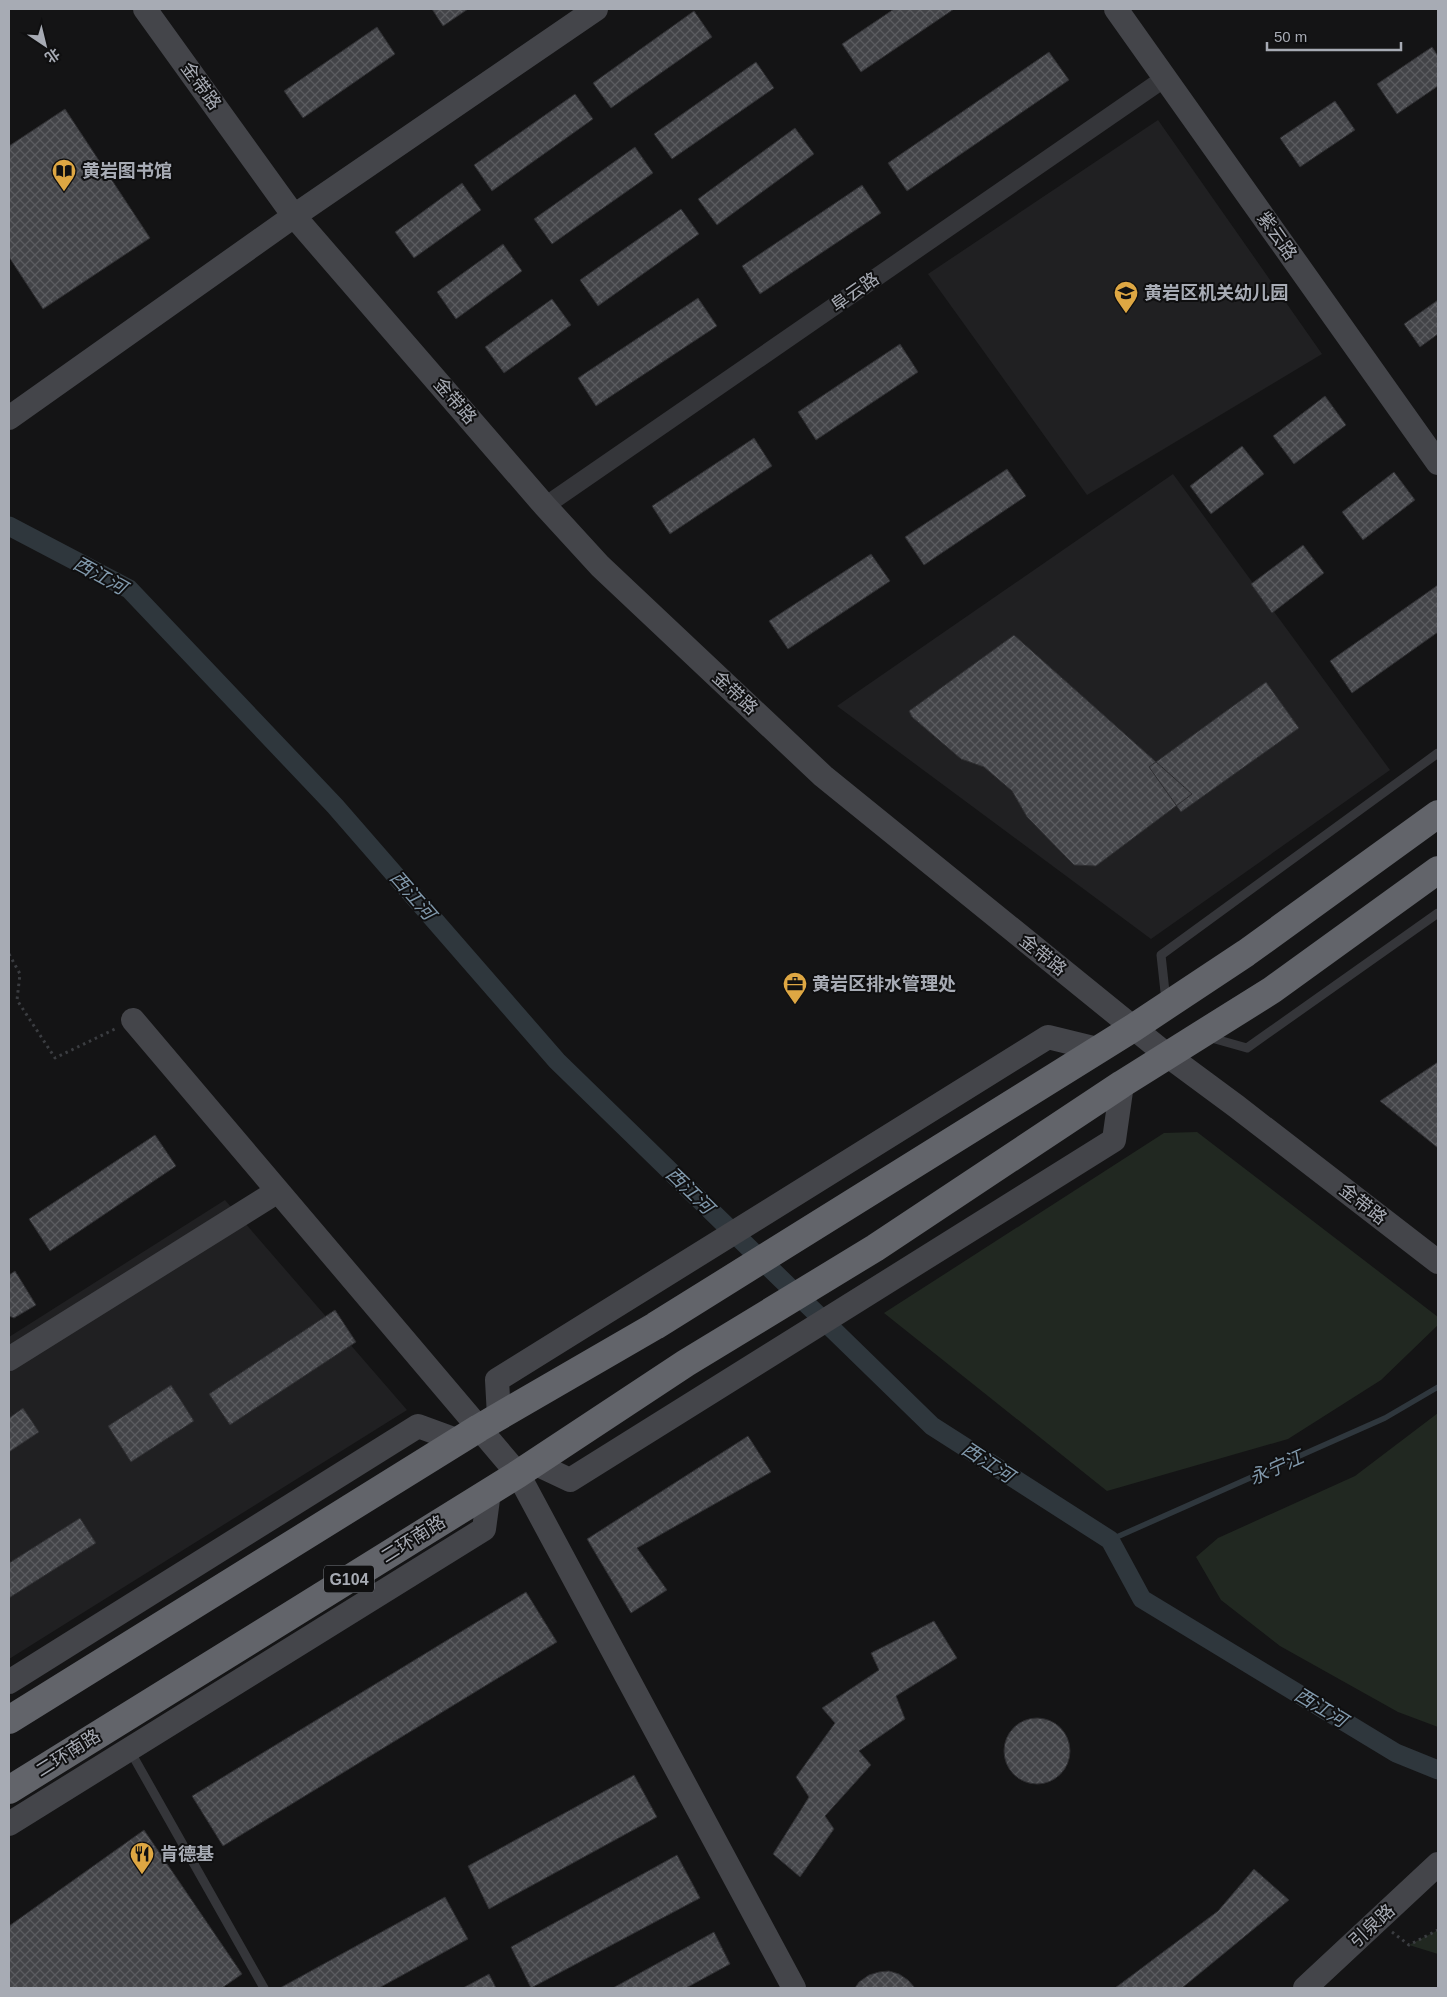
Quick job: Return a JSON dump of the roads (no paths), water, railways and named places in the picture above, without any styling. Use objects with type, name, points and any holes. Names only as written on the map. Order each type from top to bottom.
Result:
[{"type":"highway","points":[[9,1720],[479,1428],[655,1326],[1133,1028],[1246,953],[1438,814]]},
{"type":"highway","name":"二环南路","points":[[9,1790],[489,1492],[686,1363],[874,1248],[1122,1084],[1272,990],[1438,870]]},
{"type":"street","name":"金带路","points":[[145,9],[294,216],[545,506],[600,566],[823,776],[1167,1055],[1438,1262]]},
{"type":"street","points":[[9,417],[294,216],[596,9]]},
{"type":"street","name":"紫云路","points":[[1116,9],[1438,463]]},
{"type":"street","name":"阜云路","points":[[545,506],[1165,78]]},
{"type":"street","points":[[133,1020],[479,1428],[526,1468],[794,1988]]},
{"type":"street","points":[[479,1428],[497,1380],[1048,1037],[1097,1049]]},
{"type":"street","points":[[526,1468],[570,1480],[1114,1140],[1122,1084]]},
{"type":"street","points":[[9,1359],[278,1190]]},
{"type":"street","points":[[9,1682],[418,1426],[479,1428]]},
{"type":"street","points":[[9,1824],[484,1529],[489,1492]]},
{"type":"street","name":"引泉路","points":[[1305,1988],[1438,1864]]},
{"type":"lane","points":[[1166,1006],[1160,955],[1438,753]]},
{"type":"lane","points":[[1200,1034],[1247,1048],[1438,913]]},
{"type":"lane","points":[[129,1749],[264,1988]]},
{"type":"waterway","name":"西江河","points":[[9,526],[129,589],[335,806],[557,1061],[932,1426],[1110,1540],[1142,1599],[1396,1753],[1438,1770]]},
{"type":"waterway","name":"永宁江","points":[[1110,1540],[1385,1418],[1438,1387]]},
{"type":"place","name":"黄岩图书馆","points":[[64,192]]},
{"type":"place","name":"黄岩区机关幼儿园","points":[[1126,314]]},
{"type":"place","name":"黄岩区排水管理处","points":[[795,1005]]},
{"type":"place","name":"肯德基","points":[[142,1875]]}]
